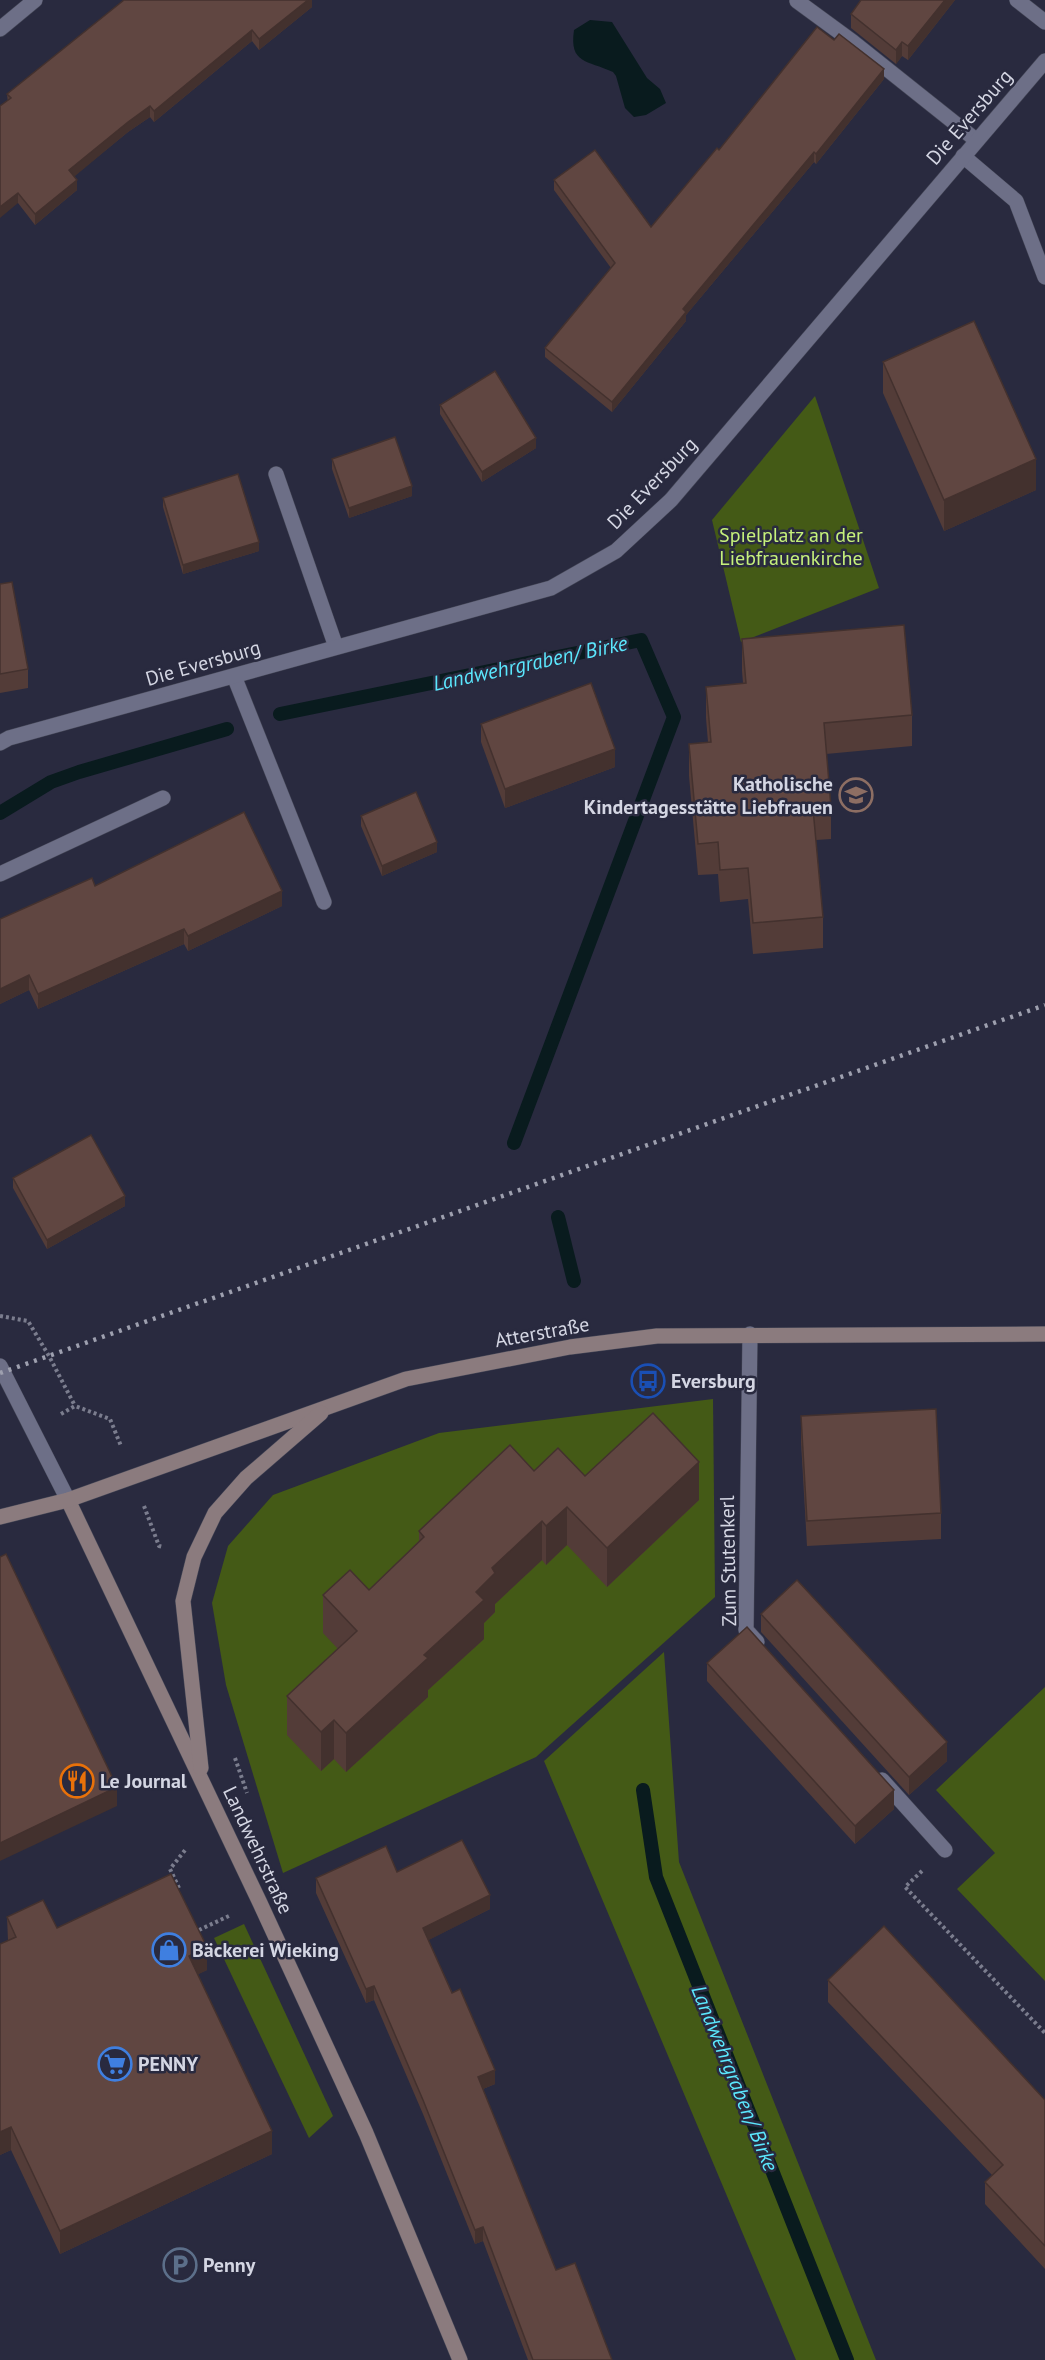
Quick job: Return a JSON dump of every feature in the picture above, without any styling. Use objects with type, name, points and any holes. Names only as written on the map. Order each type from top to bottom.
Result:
[{"type":"street","points":[[0,29],[35,0]]},
{"type":"street","points":[[1017,0],[1045,22]]},
{"type":"street","points":[[797,1],[976,140]]},
{"type":"street","name":"Die Eversburg","points":[[0,743],[9,738],[550,588],[616,551],[671,500],[1045,61]]},
{"type":"street","points":[[963,156],[1016,201],[1045,278]]},
{"type":"street","points":[[276,474],[336,647]]},
{"type":"street","points":[[234,676],[324,902]]},
{"type":"street","points":[[0,874],[163,798]]},
{"type":"street","name":"Zum Stutenkerl","points":[[750,1334],[746,1630],[770,1657]]},
{"type":"street","name":"Atterstraße","points":[[0,1517],[68,1500],[406,1379],[570,1347],[657,1336],[1045,1334]]},
{"type":"street","name":"Landwehrstraße","points":[[0,1366],[68,1500],[202,1780],[366,2133],[460,2360]]},
{"type":"street","points":[[202,1780],[183,1601],[194,1557],[215,1513],[246,1478],[329,1406]]},
{"type":"street","points":[[873,1771],[945,1850]]},
{"type":"path","points":[[0,1316],[28,1321],[75,1406]]},
{"type":"path","points":[[151,1524],[159,1546]]},
{"type":"path","points":[[179,1888],[170,1869],[186,1849]]},
{"type":"path","points":[[945,1850],[905,1887],[1045,2033]]},
{"type":"path","points":[[199,1930],[232,1915]]},
{"type":"green space","name":"Spielplatz an der Liebfrauenkirche","points":[[815,396],[879,588],[741,642],[712,520]]},
{"type":"green space","points":[[713,1399],[715,1597],[536,1757],[283,1873],[226,1685],[212,1603],[228,1546],[273,1495],[439,1433]]},
{"type":"green space","points":[[664,1652],[679,1862],[876,2360],[796,2360],[544,1761]]},
{"type":"green space","points":[[1045,1687],[1045,1981],[957,1889],[995,1853],[936,1790]]},
{"type":"green space","points":[[244,1924],[333,2116],[309,2138],[214,1938]]},
{"type":"shaded area","points":[[590,20],[612,22],[647,78],[660,89],[666,103],[646,115],[634,117],[625,108],[613,72],[582,59],[574,49],[574,30]]},
{"type":"building","points":[[124,0],[308,0],[259,39],[252,30],[154,111],[150,106],[128,122],[69,170],[77,180],[35,214],[18,193],[0,207],[0,106],[11,98],[7,94]]},
{"type":"building","points":[[861,0],[945,0],[908,46],[902,42],[896,50],[851,14]]},
{"type":"building","points":[[817,27],[834,40],[839,34],[884,69],[816,154],[814,152],[683,309],[686,312],[612,402],[545,348],[615,263],[554,180],[595,150],[651,227],[717,148],[719,150]]},
{"type":"building","points":[[974,321],[1036,459],[944,500],[883,362]]},
{"type":"building","points":[[495,371],[536,438],[482,472],[440,405]]},
{"type":"building","points":[[395,437],[412,486],[349,508],[332,459]]},
{"type":"building","points":[[238,474],[259,542],[183,565],[163,498]]},
{"type":"building","points":[[12,582],[28,669],[0,674],[0,584]]},
{"type":"building","points":[[904,625],[912,715],[824,723],[831,807],[813,809],[823,917],[753,923],[748,868],[720,870],[718,842],[698,844],[689,744],[711,742],[706,687],[746,683],[742,639]]},
{"type":"building","points":[[591,683],[615,749],[505,789],[481,724]]},
{"type":"building","points":[[416,792],[437,842],[382,866],[361,816]]},
{"type":"building","points":[[244,812],[282,891],[188,936],[184,929],[38,994],[29,975],[0,989],[0,919],[92,878],[95,886]]},
{"type":"building","points":[[91,1135],[125,1196],[47,1240],[13,1178]]},
{"type":"building","points":[[936,1409],[941,1513],[807,1521],[801,1416]]},
{"type":"building","points":[[653,1413],[699,1462],[607,1548],[567,1507],[546,1526],[542,1521],[492,1568],[495,1573],[476,1592],[484,1600],[424,1655],[428,1658],[346,1733],[334,1720],[321,1732],[287,1696],[357,1631],[323,1595],[350,1570],[369,1590],[424,1537],[419,1531],[510,1445],[534,1471],[558,1448],[585,1476]]},
{"type":"building","points":[[6,1554],[117,1787],[0,1843],[0,1557]]},
{"type":"building","points":[[797,1580],[947,1742],[909,1777],[761,1614]]},
{"type":"building","points":[[747,1627],[894,1790],[855,1826],[707,1663]]},
{"type":"building","points":[[462,1840],[490,1895],[423,1928],[452,1993],[460,1989],[495,2070],[478,2077],[556,2270],[575,2263],[612,2360],[533,2360],[483,2227],[475,2230],[374,1986],[366,1989],[316,1878],[386,1846],[397,1872]]},
{"type":"building","name":"PENNY","points":[[171,1874],[207,1947],[189,1956],[272,2131],[60,2231],[11,2127],[0,2132],[0,1944],[16,1937],[7,1917],[43,1900],[57,1928]]},
{"type":"building","points":[[884,1926],[1045,2100],[1045,2246],[985,2182],[1003,2165],[828,1980]]},
{"type":"waterway","name":"Landwehrgraben/ Birke","points":[[280,714],[641,640],[674,717],[514,1143]]},
{"type":"waterway","name":"Landwehrgraben/ Birke","points":[[0,813],[51,782],[227,729]]},
{"type":"waterway","name":"Landwehrgraben/ Birke","points":[[558,1217],[574,1281]]},
{"type":"waterway","name":"Landwehrgraben/ Birke","points":[[643,1790],[656,1877],[847,2360]]},
{"type":"railway","points":[[0,1373],[1045,1005]]},
{"type":"place","name":"Katholische Kindertagesstätte Liebfrauen","points":[[856,795]]},
{"type":"place","name":"Eversburg","points":[[648,1381]]},
{"type":"place","name":"Le Journal","points":[[77,1781]]},
{"type":"place","name":"Bäckerei Wieking","points":[[169,1950]]},
{"type":"place","name":"PENNY","points":[[115,2064]]},
{"type":"place","name":"Penny","points":[[180,2265]]}]
